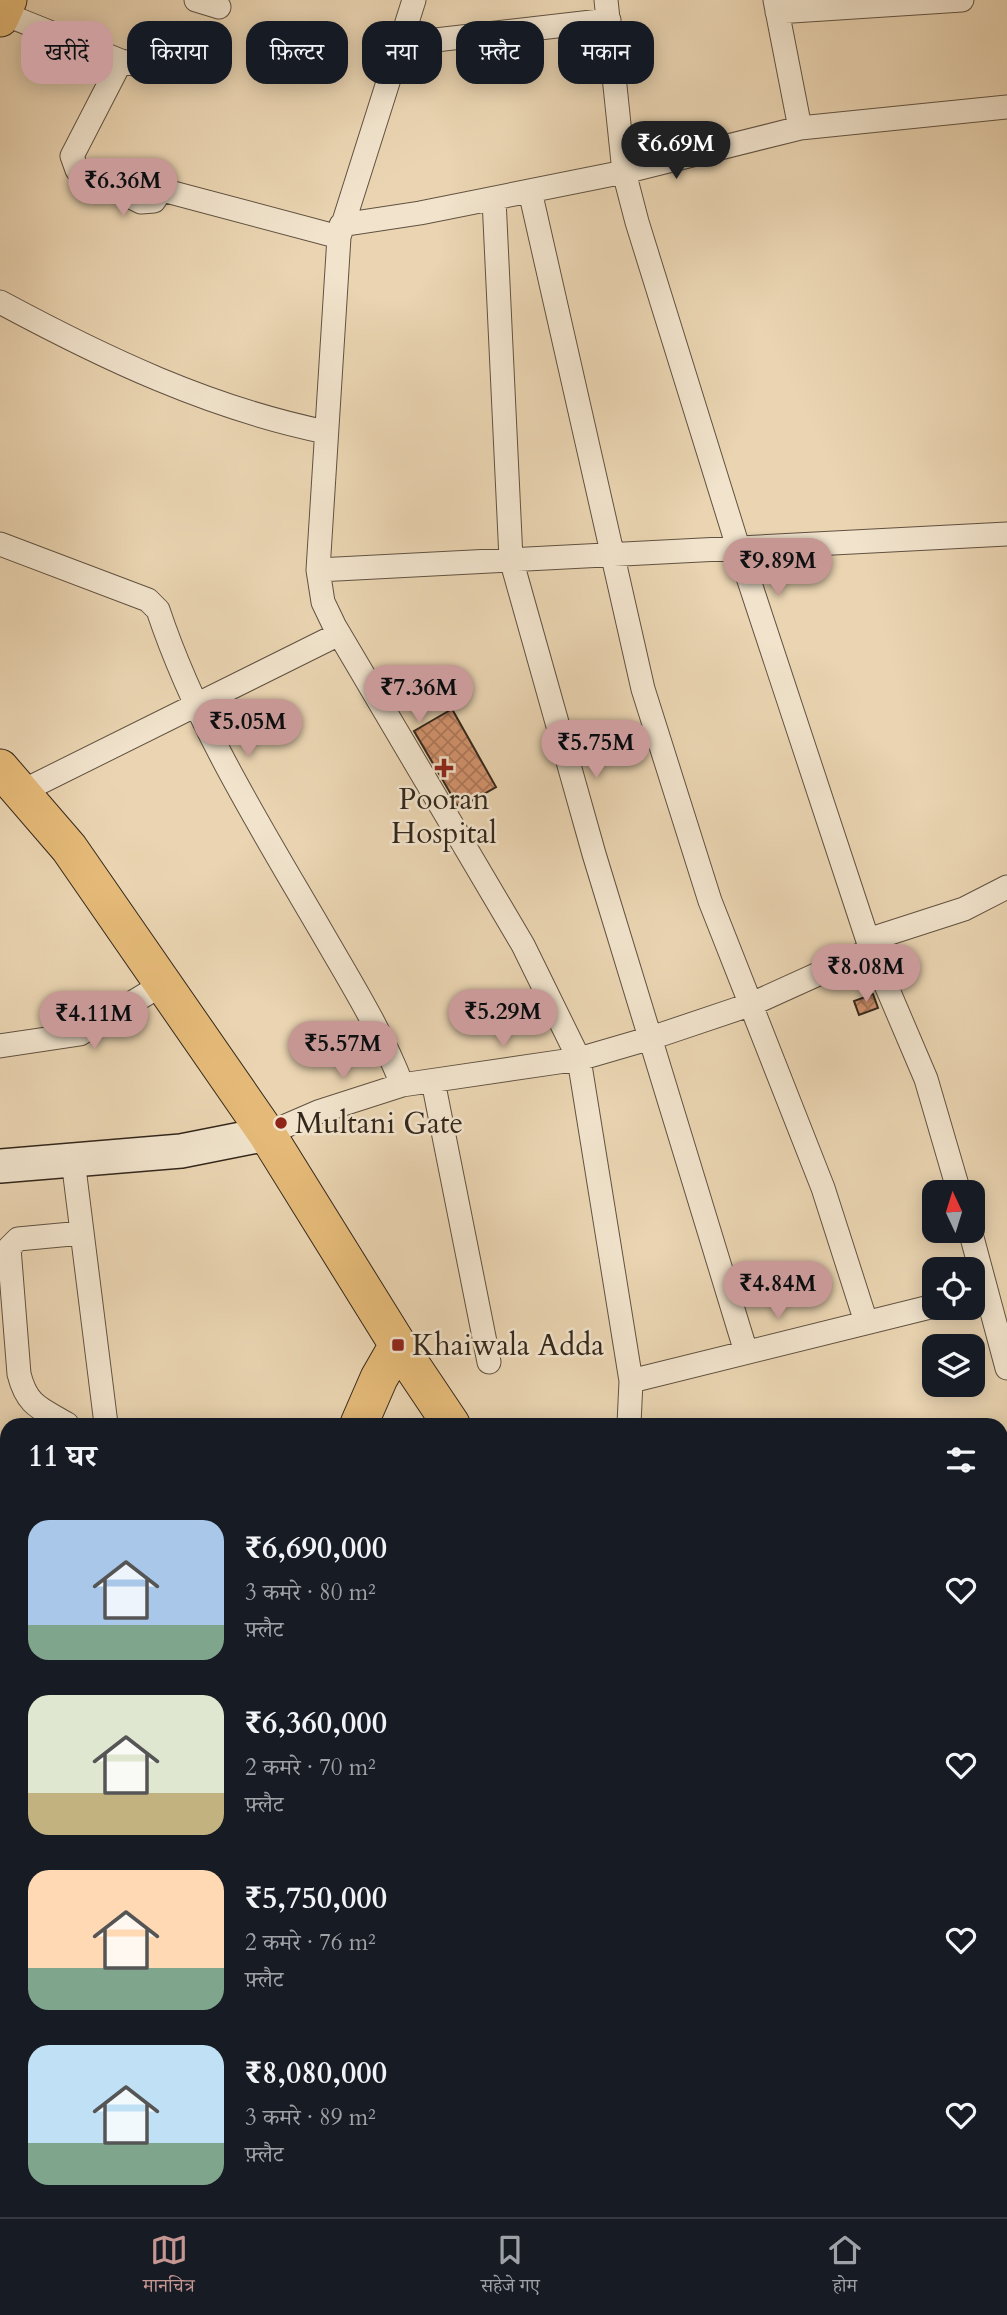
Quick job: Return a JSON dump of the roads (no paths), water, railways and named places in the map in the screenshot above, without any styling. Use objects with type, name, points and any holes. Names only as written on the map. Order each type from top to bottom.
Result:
[{"type":"main road","points":[[10,780],[69,848],[267,1134],[398,1345],[447,1418]]},
{"type":"main road","points":[[362,1418],[379,1378],[398,1345]]},
{"type":"street","points":[[196,0],[219,7]]},
{"type":"street","points":[[408,21],[414,0]]},
{"type":"street","points":[[800,128],[776,6],[962,0]]},
{"type":"street","points":[[3,10],[127,62]]},
{"type":"street","points":[[442,37],[607,10],[624,172],[637,222],[738,547],[870,945],[926,1079],[955,1180]]},
{"type":"street","points":[[121,61],[72,156],[77,170],[141,202],[154,201],[159,193],[166,191],[340,231],[624,172],[800,128],[1007,107]]},
{"type":"street","points":[[388,84],[340,231],[317,570],[323,602],[339,634],[523,945],[579,1059],[631,1381],[629,1418]]},
{"type":"street","points":[[530,191],[643,689],[710,901],[823,1188],[866,1322]]},
{"type":"street","points":[[494,199],[511,559],[594,854],[746,1352]]},
{"type":"street","points":[[0,302],[50,329],[196,396],[265,419],[326,432]]},
{"type":"street","points":[[317,570],[1007,534]]},
{"type":"street","points":[[0,544],[154,606],[194,704],[265,836],[380,1032],[401,1085]]},
{"type":"street","points":[[10,780],[194,704],[339,634]]},
{"type":"street","points":[[0,1166],[181,1151],[267,1134],[318,1112],[401,1085],[579,1059],[752,1004],[870,945],[964,909],[1007,887]]},
{"type":"street","points":[[0,1046],[80,1034],[163,984]]},
{"type":"street","points":[[433,1081],[489,1362]]},
{"type":"street","points":[[73,1160],[105,1418]]},
{"type":"street","points":[[57,1418],[30,1402],[24,1393],[19,1374],[9,1248],[18,1239],[82,1233]]},
{"type":"street","points":[[974,1243],[1007,1368]]},
{"type":"street","points":[[631,1381],[922,1309]]},
{"type":"place","name":"Pooran Hospital","points":[[444,768]]},
{"type":"place","name":"Multani Gate","points":[[281,1123]]},
{"type":"place","name":"Khaiwala Adda","points":[[398,1345]]}]
